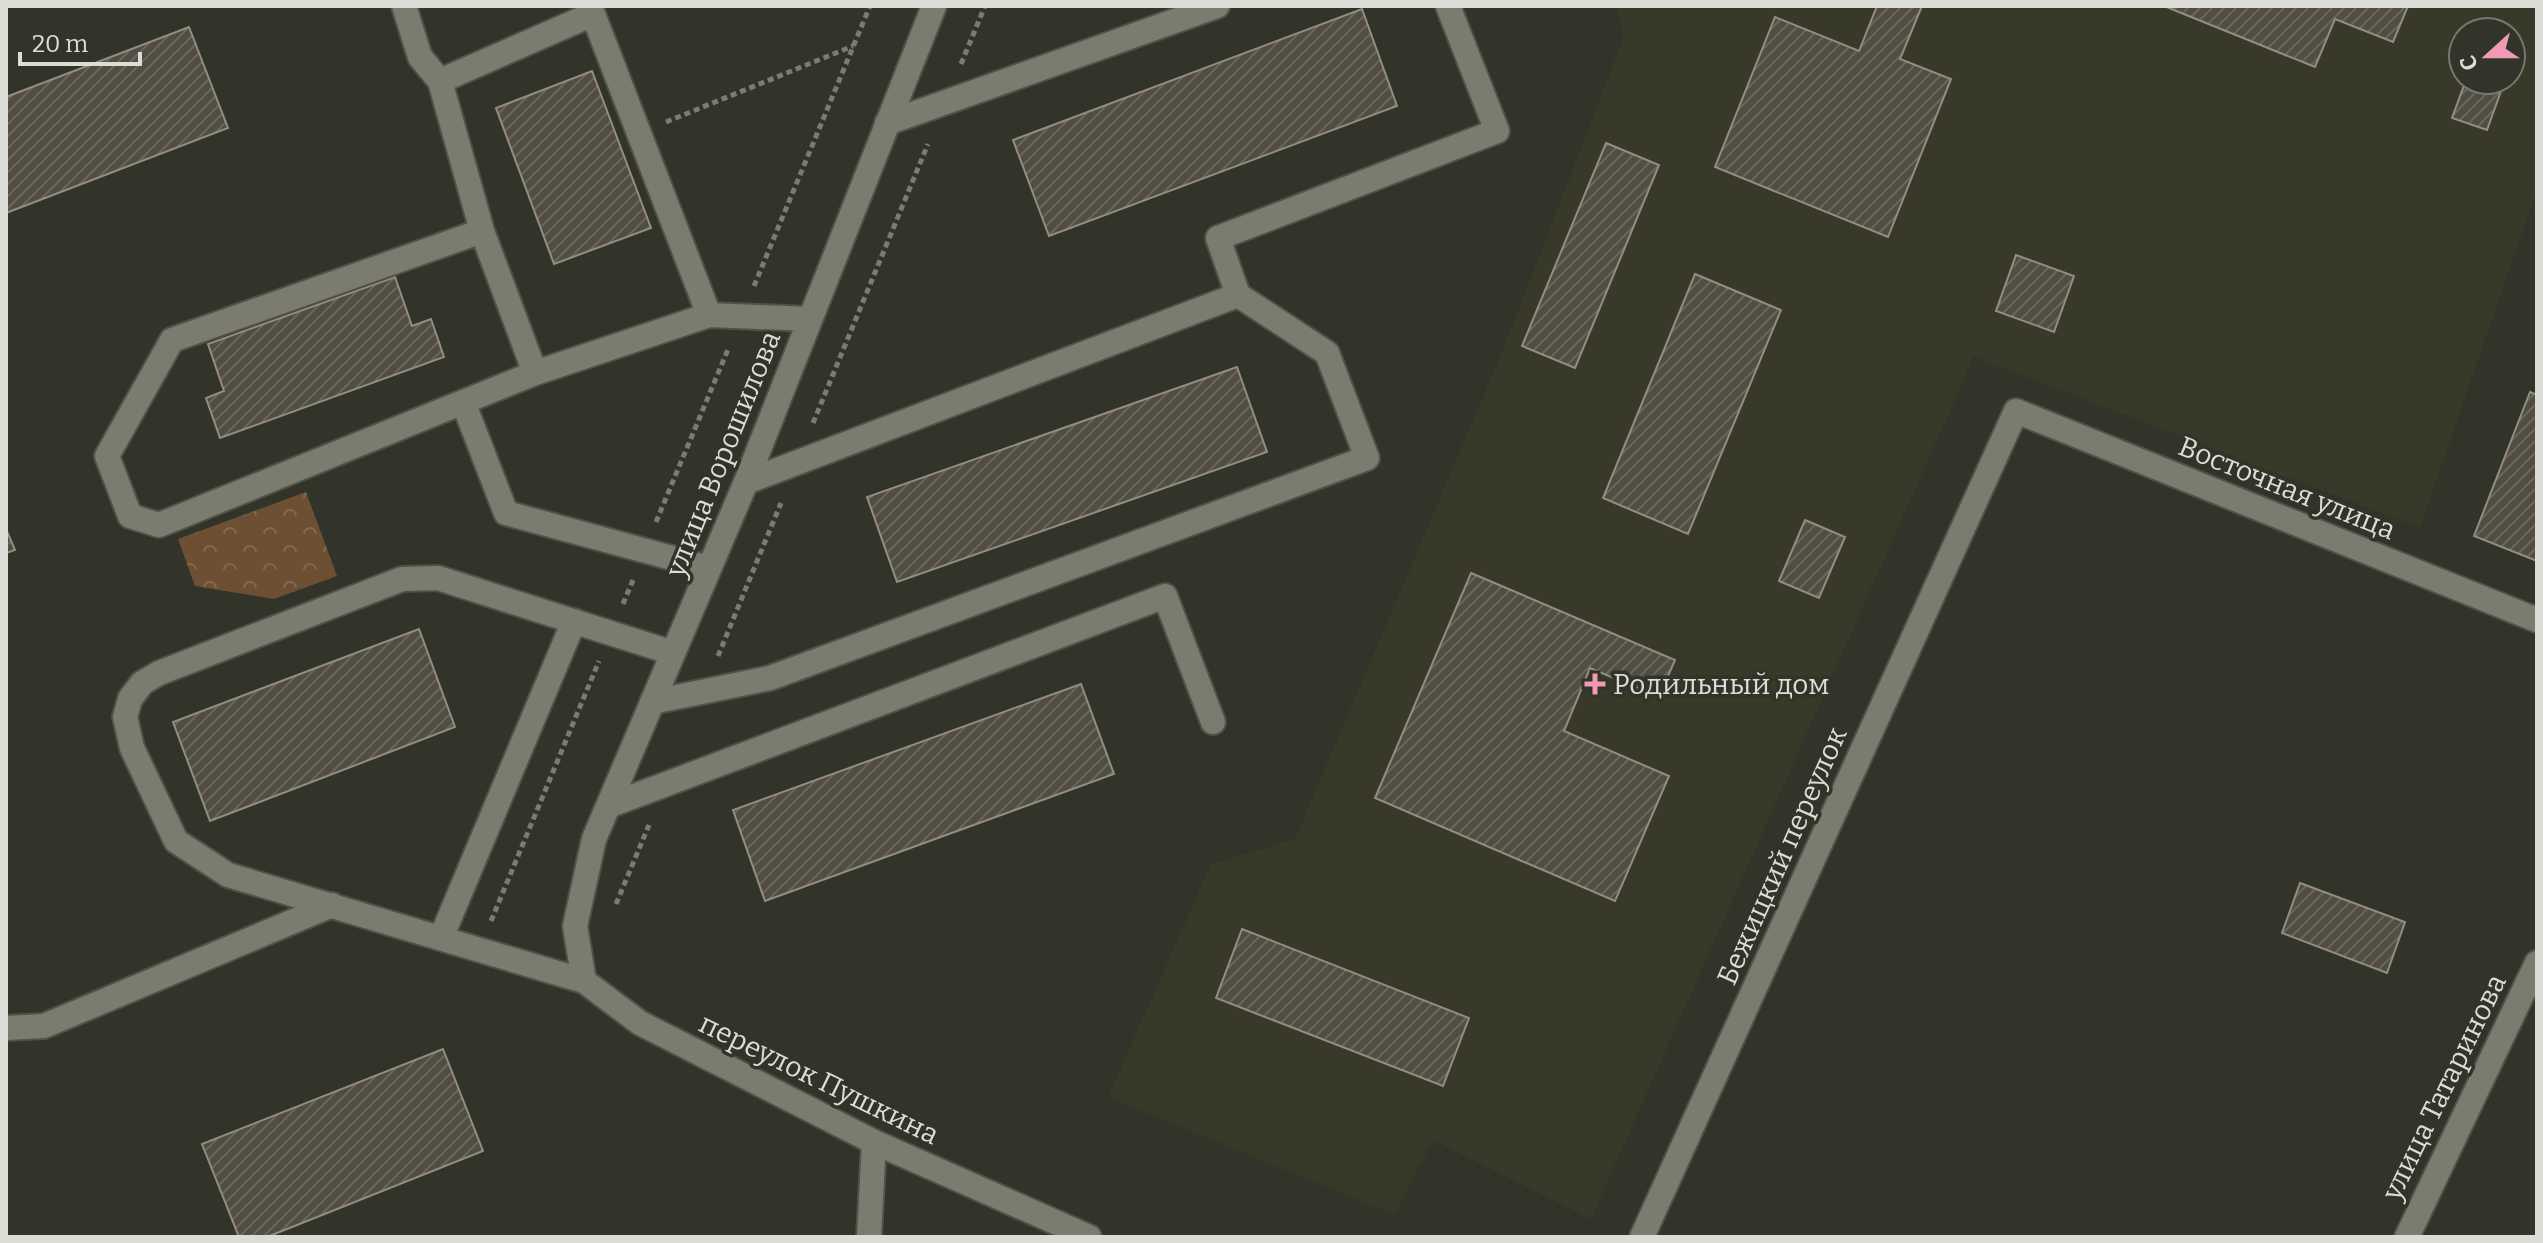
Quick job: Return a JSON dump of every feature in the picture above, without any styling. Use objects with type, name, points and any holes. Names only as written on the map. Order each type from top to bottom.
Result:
[{"type":"street","points":[[404,6],[420,57],[440,81],[482,231],[535,373]]},
{"type":"street","name":"улица Ворошилова","points":[[584,981],[575,926],[582,884],[608,806],[746,482],[934,6]]},
{"type":"street","points":[[887,123],[1217,6]]},
{"type":"street","points":[[652,702],[770,678],[1367,458],[1327,353],[1238,295],[1218,238],[1497,131],[1448,6]]},
{"type":"street","points":[[440,81],[603,10],[639,133],[709,315]]},
{"type":"street","points":[[482,231],[172,340],[107,456],[130,516],[159,525],[535,373],[709,315],[810,319]]},
{"type":"street","points":[[746,482],[1238,295]]},
{"type":"street","points":[[463,402],[506,513],[709,568]]},
{"type":"street","name":"Восточная улица","points":[[2016,411],[2537,620]]},
{"type":"street","name":"Бежицкий переулок","points":[[1642,1237],[2016,411]]},
{"type":"street","points":[[584,981],[228,875],[176,841],[132,748],[125,717],[130,699],[142,683],[159,673],[402,579],[438,578],[673,653]]},
{"type":"street","points":[[608,806],[1165,596],[1213,722]]},
{"type":"street","points":[[441,938],[574,621]]},
{"type":"street","points":[[6,1028],[44,1026],[332,905]]},
{"type":"street","name":"улица Татаринова","points":[[2407,1237],[2537,963]]},
{"type":"street","name":"переулок Пушкина","points":[[584,981],[640,1023],[874,1142],[1089,1237]]},
{"type":"street","points":[[869,1237],[874,1142]]},
{"type":"path","points":[[479,950],[870,6]]},
{"type":"path","points":[[639,133],[854,46]]},
{"type":"shaded area","name":"Родильный дом","points":[[1617,6],[2537,6],[2537,190],[2420,528],[1974,357],[1591,1219],[1433,1140],[1395,1215],[1108,1097],[1211,864],[1295,839],[1504,347],[1623,39]]},
{"type":"green space","points":[[306,492],[337,576],[274,599],[195,586],[178,539]]},
{"type":"building","points":[[1877,6],[1922,6],[1900,59],[1951,79],[1888,237],[1715,167],[1775,17],[1859,51]]},
{"type":"building","points":[[2164,6],[2408,6],[2393,42],[2335,19],[2315,67]]},
{"type":"building","points":[[1362,9],[1397,106],[1049,236],[1013,140]]},
{"type":"building","points":[[189,27],[228,128],[6,213],[6,97]]},
{"type":"building","points":[[592,71],[651,228],[554,264],[496,108]]},
{"type":"building","points":[[2460,96],[2499,96],[2487,130],[2452,118]]},
{"type":"building","points":[[1606,143],[1659,165],[1575,368],[1522,346]]},
{"type":"building","points":[[2016,255],[2074,276],[2054,332],[1996,311]]},
{"type":"building","points":[[1695,274],[1781,310],[1688,534],[1603,498]]},
{"type":"building","points":[[395,277],[412,326],[431,319],[444,357],[220,438],[206,398],[224,391],[208,344]]},
{"type":"building","points":[[1237,367],[1267,452],[897,582],[867,497]]},
{"type":"building","points":[[2530,392],[2537,395],[2537,561],[2474,536]]},
{"type":"building","points":[[1805,520],[1845,537],[1819,598],[1779,581]]},
{"type":"building","points":[[6,529],[15,550],[6,553]]},
{"type":"building","points":[[1471,573],[1675,660],[1659,697],[1590,668],[1564,731],[1669,776],[1615,901],[1375,798]]},
{"type":"building","points":[[419,629],[455,727],[210,821],[173,722]]},
{"type":"building","points":[[1081,684],[1114,774],[765,901],[733,810]]},
{"type":"building","points":[[2300,883],[2405,922],[2387,973],[2282,933]]},
{"type":"building","points":[[1242,929],[1469,1018],[1443,1086],[1216,998]]},
{"type":"building","points":[[443,1049],[483,1151],[267,1237],[239,1237],[202,1144]]},
{"type":"place","name":"Родильный дом","points":[[1595,684]]}]
